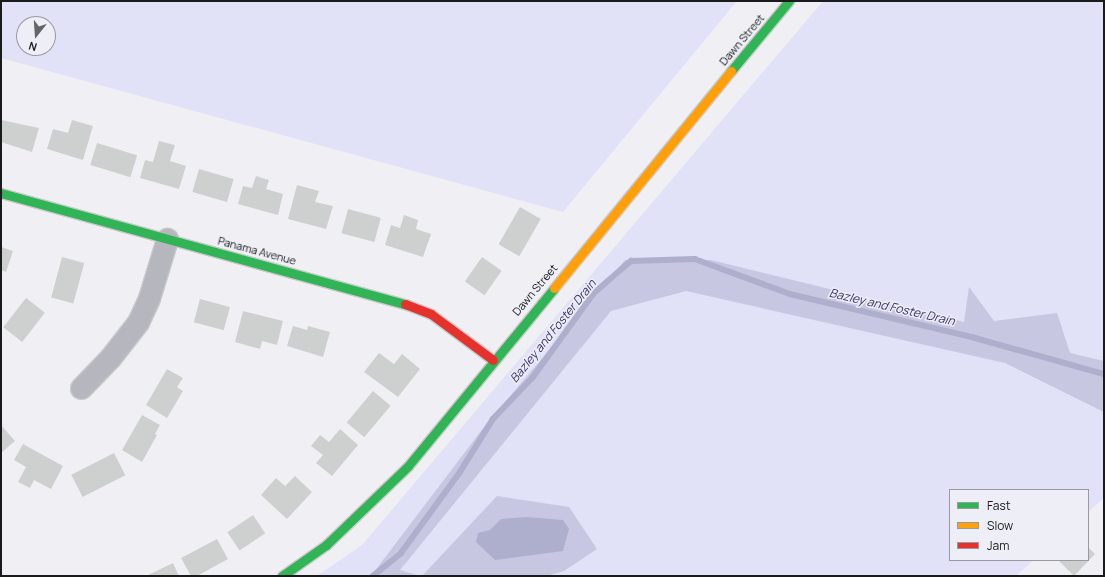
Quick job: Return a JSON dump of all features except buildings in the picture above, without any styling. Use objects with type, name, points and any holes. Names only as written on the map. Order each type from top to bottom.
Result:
[{"type":"street","name":"Dawn Street","points":[[282,576],[326,545],[408,466],[493,360],[790,1]]},
{"type":"street","name":"Panama Avenue","points":[[1,193],[387,298],[431,314],[493,360]]},
{"type":"street","points":[[81,388],[110,358],[138,322],[149,298],[167,239]]},
{"type":"shaded area","points":[[1,1],[737,1],[563,212],[1,58]]},
{"type":"shaded area","points":[[823,1],[1104,1],[1104,498],[1089,511],[1089,489],[949,489],[949,561],[1033,561],[1016,576],[317,576],[362,545]]},
{"type":"shaded area","points":[[625,260],[711,260],[964,322],[969,287],[994,321],[1057,313],[1070,353],[1104,361],[1104,412],[1005,363],[686,291],[611,311],[400,570],[420,576],[371,576],[484,427]]},
{"type":"shaded area","points":[[497,496],[569,507],[597,549],[564,571],[547,576],[422,576]]},
{"type":"shaded area","points":[[526,517],[563,520],[569,529],[563,551],[495,560],[476,542],[478,533],[490,530],[501,519]]},
{"type":"waterway","name":"Bazley and Foster Drain","points":[[373,576],[401,553],[460,472],[493,419],[533,377],[594,293],[631,261],[695,259],[790,294],[972,337],[1104,374]]},
{"type":"traffic: fast","points":[[731,71],[789,1]]},
{"type":"traffic: fast","points":[[1,193],[405,304]]},
{"type":"traffic: fast","points":[[282,576],[326,545],[408,466],[554,288]]},
{"type":"traffic: slow","points":[[554,288],[731,71]]},
{"type":"traffic: jam","points":[[405,304],[431,314],[493,360]]}]
